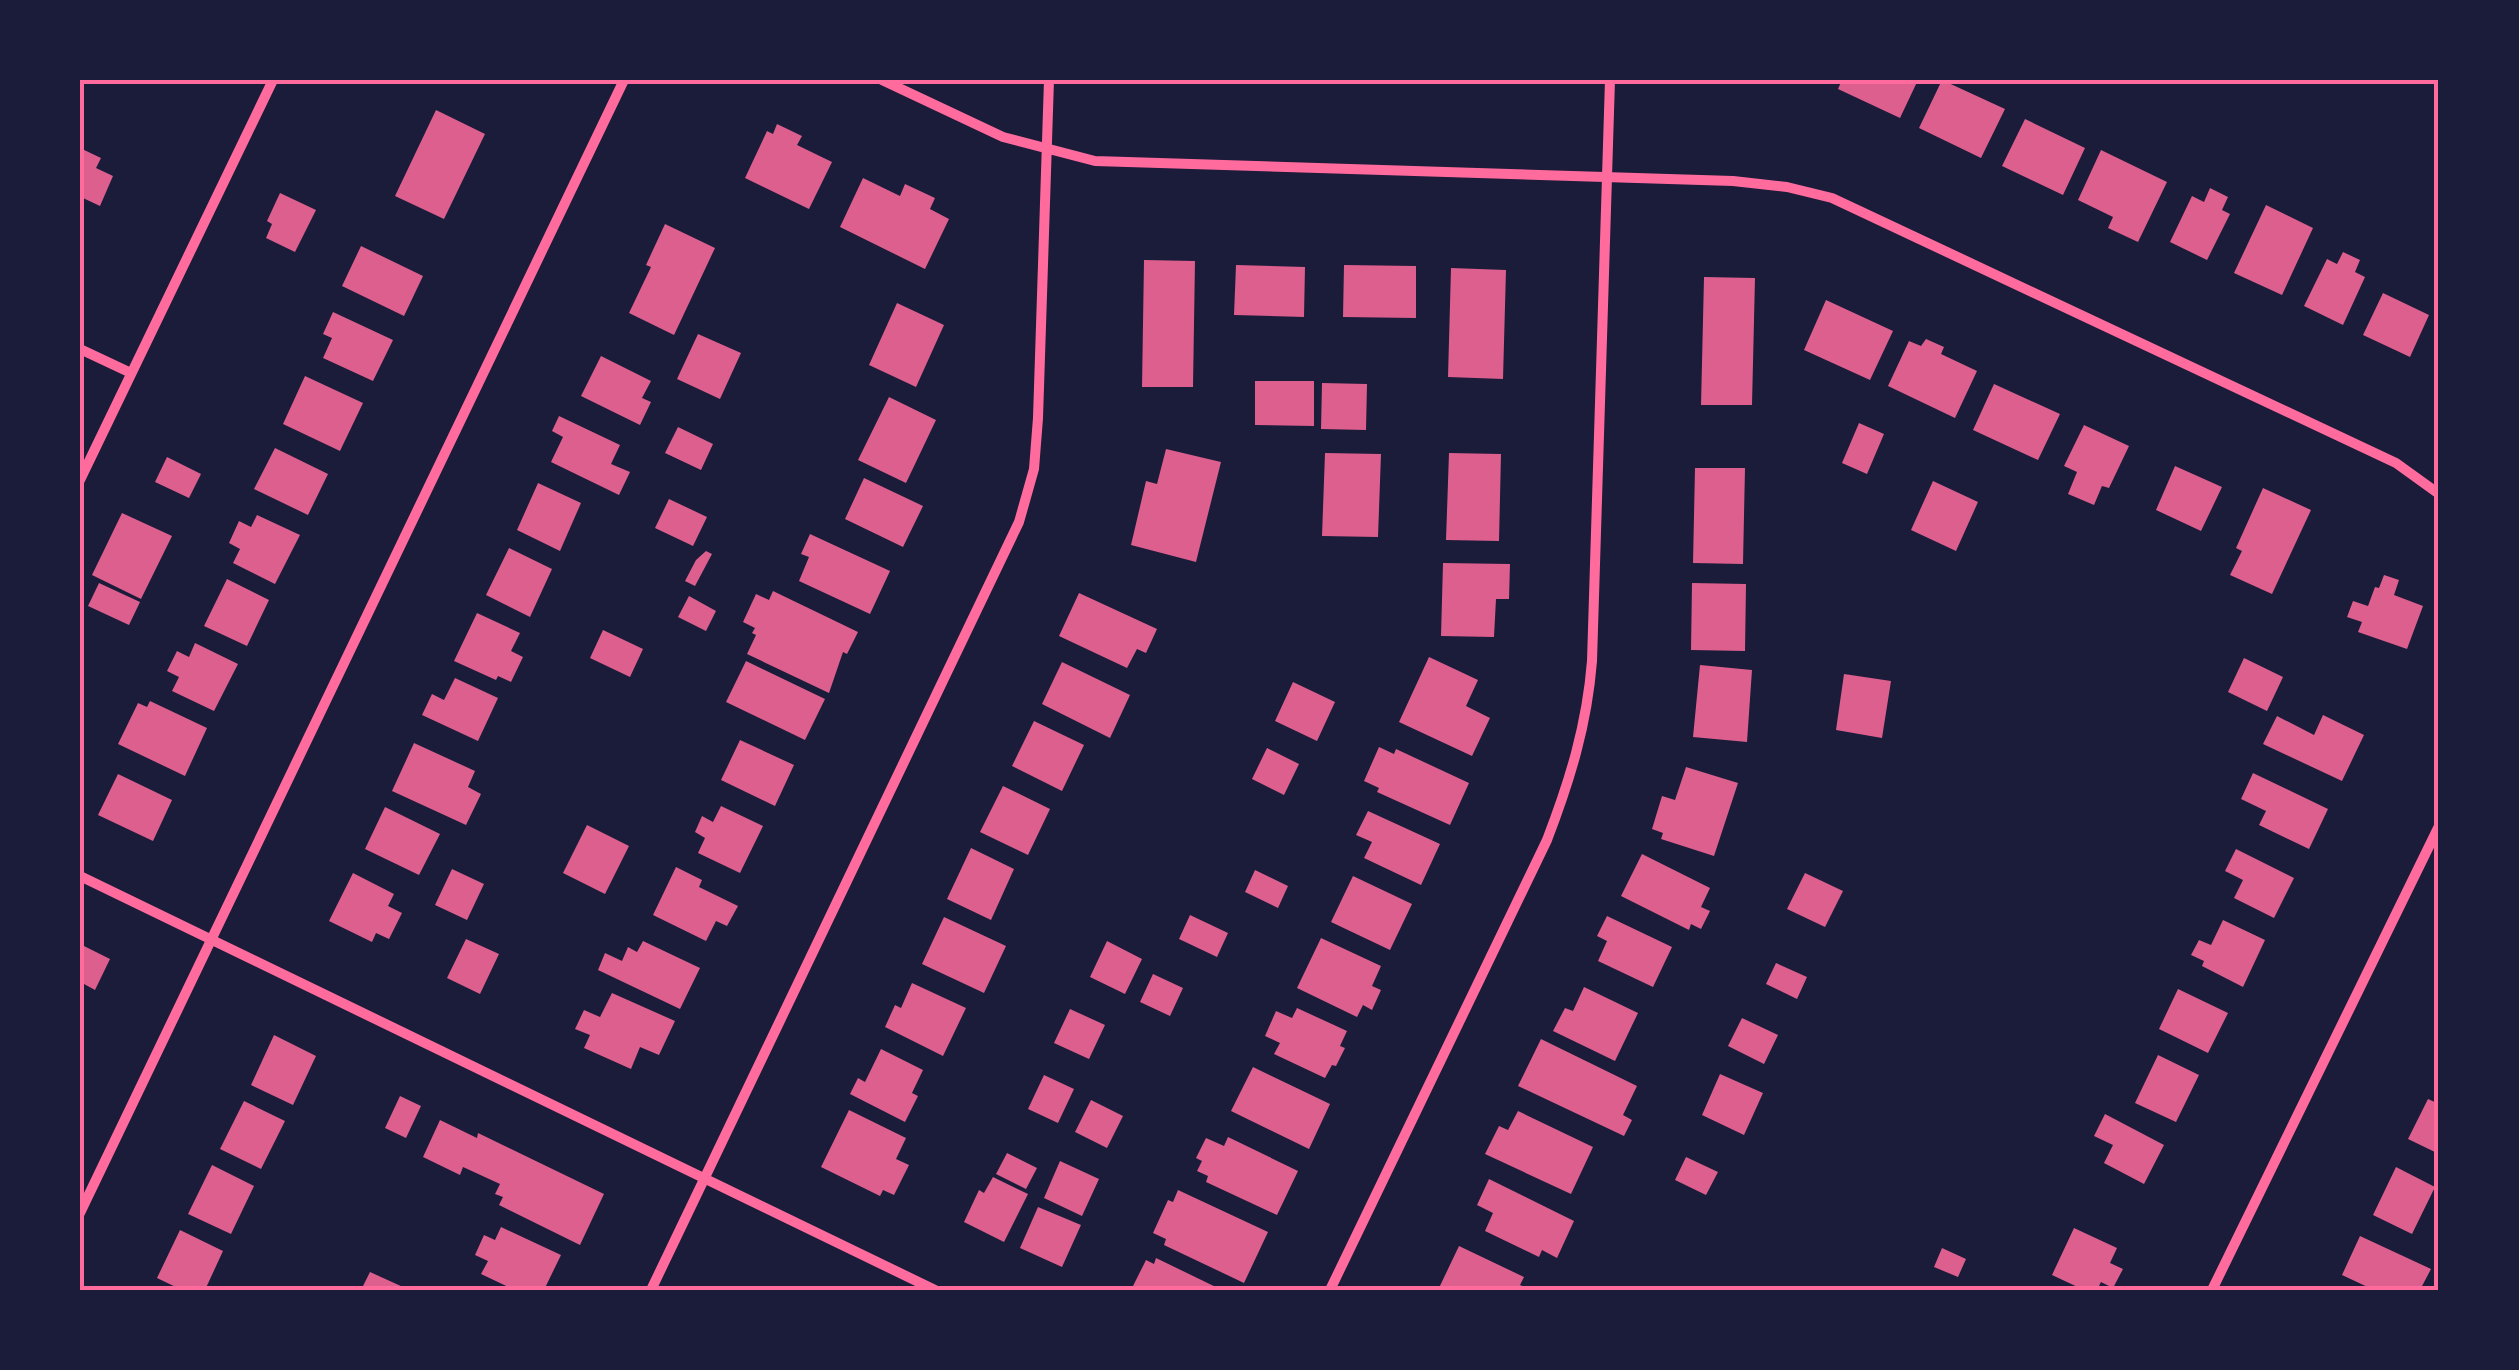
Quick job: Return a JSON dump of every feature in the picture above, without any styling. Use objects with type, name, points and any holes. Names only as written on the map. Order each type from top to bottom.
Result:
[{"type":"street","points":[[80,480],[273,80]]},
{"type":"street","points":[[80,1213],[624,80]]},
{"type":"street","points":[[882,80],[1003,137],[1096,160],[1606,176],[1787,186],[1832,198],[2396,463],[2439,494]]},
{"type":"street","points":[[651,1290],[1019,522],[1034,469],[1038,418],[1049,80]]},
{"type":"street","points":[[1330,1290],[1547,840],[1575,767],[1588,709],[1592,661],[1610,80]]},
{"type":"street","points":[[80,349],[131,373]]},
{"type":"street","points":[[2212,1290],[2439,826]]},
{"type":"street","points":[[80,876],[935,1290]]},
{"type":"building","points":[[1842,80],[1918,80],[1900,118],[1838,89]]},
{"type":"building","points":[[1942,80],[2005,109],[1981,158],[1919,128]]},
{"type":"building","points":[[436,110],[485,134],[444,219],[395,196]]},
{"type":"building","points":[[2025,119],[2085,148],[2063,195],[2002,166]]},
{"type":"building","points":[[777,124],[802,136],[797,145],[832,162],[809,209],[745,178],[767,131],[773,134]]},
{"type":"building","points":[[80,148],[101,158],[96,168],[113,176],[100,206],[83,198],[80,203]]},
{"type":"building","points":[[2101,150],[2167,182],[2138,242],[2108,228],[2113,217],[2078,200]]},
{"type":"building","points":[[863,178],[900,196],[905,184],[935,198],[930,209],[949,219],[925,269],[840,227]]},
{"type":"building","points":[[2210,188],[2228,197],[2222,210],[2230,214],[2207,260],[2170,242],[2192,196],[2204,202]]},
{"type":"building","points":[[280,193],[316,210],[295,252],[266,238],[272,224],[267,221]]},
{"type":"building","points":[[2266,205],[2313,228],[2282,295],[2234,273]]},
{"type":"building","points":[[665,224],[715,248],[674,335],[629,313],[651,267],[646,265]]},
{"type":"building","points":[[361,246],[423,276],[404,316],[342,286]]},
{"type":"building","points":[[2343,252],[2360,260],[2355,272],[2365,277],[2343,325],[2304,306],[2327,259],[2337,264]]},
{"type":"building","points":[[1144,260],[1195,261],[1193,387],[1142,387]]},
{"type":"building","points":[[1236,265],[1305,267],[1304,317],[1234,315]]},
{"type":"building","points":[[1344,265],[1416,266],[1416,318],[1343,317]]},
{"type":"building","points":[[1451,268],[1506,270],[1503,379],[1448,377]]},
{"type":"building","points":[[1704,277],[1755,278],[1752,405],[1701,405]]},
{"type":"building","points":[[2383,293],[2429,315],[2410,357],[2363,335]]},
{"type":"building","points":[[1826,300],[1893,331],[1870,380],[1804,350]]},
{"type":"building","points":[[897,303],[944,325],[916,387],[869,365]]},
{"type":"building","points":[[333,312],[393,340],[373,381],[323,358],[332,338],[323,334]]},
{"type":"building","points":[[698,334],[741,353],[720,399],[677,379]]},
{"type":"building","points":[[1926,339],[1944,347],[1941,354],[1977,371],[1955,418],[1888,386],[1909,341],[1921,346]]},
{"type":"building","points":[[601,356],[651,381],[642,398],[651,402],[640,425],[581,396]]},
{"type":"building","points":[[305,376],[363,403],[340,451],[283,424]]},
{"type":"building","points":[[1255,381],[1314,381],[1314,426],[1255,425]]},
{"type":"building","points":[[1322,383],[1367,384],[1366,430],[1321,429]]},
{"type":"building","points":[[1994,384],[2060,414],[2038,460],[1973,430]]},
{"type":"building","points":[[889,397],[936,420],[906,483],[858,460]]},
{"type":"building","points":[[559,416],[620,445],[611,464],[630,472],[619,495],[551,462],[563,437],[552,431]]},
{"type":"building","points":[[1859,423],[1884,434],[1867,474],[1842,463]]},
{"type":"building","points":[[2084,425],[2129,446],[2109,488],[2102,486],[2094,505],[2068,494],[2077,472],[2064,466]]},
{"type":"building","points":[[678,427],[713,444],[701,470],[665,453]]},
{"type":"building","points":[[275,448],[328,474],[308,515],[254,489]]},
{"type":"building","points":[[1166,449],[1221,462],[1196,562],[1131,545],[1146,481],[1157,484]]},
{"type":"building","points":[[1325,453],[1381,454],[1378,537],[1322,536]]},
{"type":"building","points":[[1449,453],[1501,454],[1499,541],[1446,540]]},
{"type":"building","points":[[167,457],[201,474],[189,498],[155,482]]},
{"type":"building","points":[[2175,466],[2222,487],[2201,531],[2156,510]]},
{"type":"building","points":[[1695,468],[1745,468],[1743,564],[1693,563]]},
{"type":"building","points":[[864,478],[923,506],[903,547],[845,519]]},
{"type":"building","points":[[1933,481],[1978,502],[1956,551],[1911,530]]},
{"type":"building","points":[[538,483],[581,503],[560,551],[517,530]]},
{"type":"building","points":[[2263,488],[2311,510],[2272,594],[2230,575],[2242,551],[2236,548]]},
{"type":"building","points":[[669,499],[707,517],[693,546],[655,528]]},
{"type":"building","points":[[122,513],[172,536],[141,599],[92,575]]},
{"type":"building","points":[[257,515],[300,535],[275,584],[233,563],[240,549],[229,543],[239,521],[251,527]]},
{"type":"building","points":[[810,534],[890,571],[870,614],[799,581],[809,557],[801,554]]},
{"type":"building","points":[[509,548],[552,569],[530,617],[486,595]]},
{"type":"building","points":[[706,551],[712,554],[695,586],[685,581],[696,560]]},
{"type":"building","points":[[1443,563],[1510,564],[1509,599],[1496,599],[1494,637],[1441,636]]},
{"type":"building","points":[[2384,575],[2399,580],[2394,595],[2423,606],[2407,649],[2358,632],[2362,622],[2347,617],[2353,601],[2368,606]]},
{"type":"building","points":[[227,579],[269,600],[247,646],[204,626]]},
{"type":"building","points":[[99,583],[140,602],[129,625],[88,606]]},
{"type":"building","points":[[1692,583],[1746,584],[1745,651],[1691,650]]},
{"type":"building","points":[[773,591],[858,632],[847,654],[843,652],[829,693],[747,654],[756,635],[752,633],[755,628],[743,622],[756,594],[769,600]]},
{"type":"building","points":[[1079,593],[1157,629],[1146,653],[1137,649],[1127,668],[1059,636]]},
{"type":"building","points":[[689,596],[716,611],[706,631],[678,617]]},
{"type":"building","points":[[477,613],[520,633],[511,651],[523,657],[511,682],[498,676],[496,680],[454,661]]},
{"type":"building","points":[[603,630],[643,649],[630,677],[590,658]]},
{"type":"building","points":[[195,643],[238,664],[214,711],[172,691],[179,677],[167,671],[177,651],[189,657]]},
{"type":"building","points":[[1429,657],[1478,680],[1466,706],[1490,718],[1472,756],[1399,722]]},
{"type":"building","points":[[2244,658],[2283,677],[2267,711],[2228,692]]},
{"type":"building","points":[[746,661],[825,699],[805,740],[726,702]]},
{"type":"building","points":[[1062,662],[1130,695],[1110,738],[1042,704]]},
{"type":"building","points":[[1700,665],[1752,670],[1747,742],[1693,737]]},
{"type":"building","points":[[1844,674],[1891,681],[1882,738],[1836,730]]},
{"type":"building","points":[[455,678],[498,698],[478,741],[422,715],[432,694],[444,700]]},
{"type":"building","points":[[1293,682],[1335,702],[1317,741],[1275,721]]},
{"type":"building","points":[[150,701],[207,728],[185,776],[118,744],[138,703],[147,707]]},
{"type":"building","points":[[2323,715],[2364,735],[2342,781],[2263,744],[2277,716],[2314,735]]},
{"type":"building","points":[[1034,721],[1084,745],[1062,791],[1012,766]]},
{"type":"building","points":[[740,740],[794,765],[775,806],[721,780]]},
{"type":"building","points":[[414,743],[475,771],[468,787],[481,794],[466,825],[392,791]]},
{"type":"building","points":[[1379,747],[1394,754],[1396,749],[1469,783],[1450,825],[1377,792],[1379,788],[1364,781]]},
{"type":"building","points":[[1267,748],[1299,764],[1284,795],[1252,779]]},
{"type":"building","points":[[1686,767],[1738,783],[1714,856],[1661,839],[1663,833],[1652,829],[1662,796],[1675,800]]},
{"type":"building","points":[[2253,773],[2328,809],[2309,849],[2259,825],[2266,811],[2241,799]]},
{"type":"building","points":[[118,774],[172,800],[153,841],[98,815]]},
{"type":"building","points":[[1003,786],[1050,809],[1028,855],[980,832]]},
{"type":"building","points":[[721,806],[763,826],[740,873],[698,853],[705,838],[695,832],[702,816],[713,822]]},
{"type":"building","points":[[385,807],[440,834],[419,875],[365,849]]},
{"type":"building","points":[[1368,811],[1440,844],[1421,885],[1364,858],[1372,842],[1356,835]]},
{"type":"building","points":[[587,825],[629,846],[605,894],[563,873]]},
{"type":"building","points":[[971,848],[1014,869],[991,920],[947,899]]},
{"type":"building","points":[[2236,849],[2294,878],[2274,918],[2234,898],[2243,880],[2225,871]]},
{"type":"building","points":[[1642,854],[1710,888],[1701,907],[1710,911],[1701,929],[1691,924],[1689,930],[1621,896]]},
{"type":"building","points":[[676,867],[702,880],[699,887],[738,906],[727,926],[716,921],[706,941],[653,915]]},
{"type":"building","points":[[452,869],[484,884],[467,920],[435,905]]},
{"type":"building","points":[[1255,870],[1288,886],[1278,908],[1245,892]]},
{"type":"building","points":[[353,873],[394,894],[388,906],[402,913],[389,939],[376,933],[372,942],[329,921]]},
{"type":"building","points":[[1805,873],[1843,891],[1825,927],[1787,909]]},
{"type":"building","points":[[1353,876],[1412,904],[1390,950],[1331,922]]},
{"type":"building","points":[[1190,915],[1228,933],[1217,957],[1179,939]]},
{"type":"building","points":[[1607,916],[1672,947],[1653,987],[1598,961],[1607,941],[1597,936]]},
{"type":"building","points":[[944,917],[1006,946],[984,993],[922,964]]},
{"type":"building","points":[[2223,920],[2265,940],[2243,987],[2202,966],[2204,961],[2191,955],[2199,940],[2211,945]]},
{"type":"building","points":[[1321,938],[1381,966],[1372,986],[1381,990],[1372,1010],[1363,1005],[1357,1017],[1297,988]]},
{"type":"building","points":[[466,939],[499,954],[480,994],[447,978]]},
{"type":"building","points":[[643,941],[700,968],[680,1009],[598,970],[605,953],[622,961],[628,947],[637,952]]},
{"type":"building","points":[[1107,941],[1142,959],[1125,994],[1090,977]]},
{"type":"building","points":[[80,944],[110,959],[95,990],[84,984],[80,991]]},
{"type":"building","points":[[1776,963],[1807,977],[1797,999],[1766,984]]},
{"type":"building","points":[[1153,974],[1183,988],[1170,1016],[1140,1002]]},
{"type":"building","points":[[912,983],[966,1008],[943,1056],[885,1027],[895,1005],[901,1008]]},
{"type":"building","points":[[1584,987],[1638,1013],[1615,1061],[1553,1031],[1565,1008],[1573,1011]]},
{"type":"building","points":[[2178,989],[2228,1013],[2208,1053],[2159,1029]]},
{"type":"building","points":[[612,993],[675,1021],[659,1055],[640,1047],[631,1069],[584,1048],[590,1035],[575,1029],[584,1010],[600,1017]]},
{"type":"building","points":[[1297,1008],[1347,1031],[1340,1046],[1345,1048],[1325,1078],[1274,1054],[1280,1043],[1265,1036],[1276,1011],[1292,1018]]},
{"type":"building","points":[[1070,1009],[1105,1025],[1089,1059],[1054,1043]]},
{"type":"building","points":[[1742,1018],[1778,1035],[1764,1064],[1728,1046]]},
{"type":"building","points":[[274,1035],[316,1056],[293,1105],[251,1085]]},
{"type":"building","points":[[1541,1039],[1637,1086],[1623,1115],[1632,1120],[1624,1136],[1518,1086]]},
{"type":"building","points":[[881,1049],[923,1070],[912,1093],[918,1096],[905,1122],[850,1094],[858,1078],[865,1082]]},
{"type":"building","points":[[2158,1055],[2199,1075],[2176,1122],[2135,1103]]},
{"type":"building","points":[[1253,1067],[1330,1104],[1309,1149],[1231,1111]]},
{"type":"building","points":[[1720,1074],[1763,1093],[1744,1135],[1702,1115]]},
{"type":"building","points":[[1044,1075],[1074,1089],[1058,1123],[1028,1109]]},
{"type":"building","points":[[400,1096],[421,1106],[406,1138],[385,1128]]},
{"type":"building","points":[[2428,1099],[2439,1104],[2439,1154],[2408,1139]]},
{"type":"building","points":[[1091,1100],[1123,1116],[1107,1148],[1075,1132]]},
{"type":"building","points":[[244,1101],[285,1121],[261,1169],[220,1149]]},
{"type":"building","points":[[849,1110],[906,1138],[896,1159],[909,1165],[894,1195],[883,1190],[880,1196],[821,1167]]},
{"type":"building","points":[[1518,1111],[1593,1147],[1571,1194],[1485,1154],[1499,1126],[1508,1130]]},
{"type":"building","points":[[2105,1114],[2164,1145],[2144,1184],[2104,1163],[2113,1145],[2094,1136]]},
{"type":"building","points":[[440,1120],[477,1138],[478,1133],[604,1194],[580,1245],[499,1205],[503,1197],[495,1194],[500,1184],[463,1167],[460,1175],[423,1157]]},
{"type":"building","points":[[1228,1137],[1298,1171],[1277,1215],[1206,1182],[1208,1176],[1197,1171],[1202,1161],[1196,1158],[1206,1138],[1224,1146]]},
{"type":"building","points":[[1007,1153],[1037,1168],[1026,1189],[996,1174]]},
{"type":"building","points":[[1686,1157],[1718,1172],[1706,1195],[1675,1180]]},
{"type":"building","points":[[1060,1161],[1099,1179],[1082,1216],[1044,1198]]},
{"type":"building","points":[[212,1165],[254,1186],[231,1234],[188,1214]]},
{"type":"building","points":[[2396,1167],[2435,1187],[2412,1234],[2373,1215]]},
{"type":"building","points":[[993,1177],[1028,1194],[1004,1242],[964,1222],[979,1190],[984,1193]]},
{"type":"building","points":[[1489,1179],[1574,1221],[1557,1258],[1542,1250],[1539,1257],[1485,1231],[1493,1213],[1477,1205]]},
{"type":"building","points":[[1178,1190],[1268,1232],[1244,1283],[1164,1245],[1166,1239],[1153,1233],[1168,1200],[1173,1202]]},
{"type":"building","points":[[1038,1207],[1081,1225],[1062,1267],[1020,1248]]},
{"type":"building","points":[[501,1227],[561,1255],[544,1290],[515,1290],[481,1274],[488,1261],[475,1255],[484,1235],[495,1240]]},
{"type":"building","points":[[2074,1228],[2117,1248],[2110,1263],[2123,1269],[2113,1288],[2101,1282],[2097,1290],[2084,1290],[2052,1275]]},
{"type":"building","points":[[180,1230],[223,1251],[205,1290],[182,1290],[157,1278]]},
{"type":"building","points":[[2360,1236],[2431,1269],[2420,1290],[2374,1290],[2342,1275]]},
{"type":"building","points":[[1459,1246],[1524,1277],[1520,1285],[1531,1290],[1438,1290]]},
{"type":"building","points":[[1942,1248],[1966,1259],[1958,1277],[1934,1267]]},
{"type":"building","points":[[1156,1258],[1222,1290],[1131,1290],[1146,1260],[1154,1264]]},
{"type":"building","points":[[370,1272],[403,1287],[361,1290]]}]
